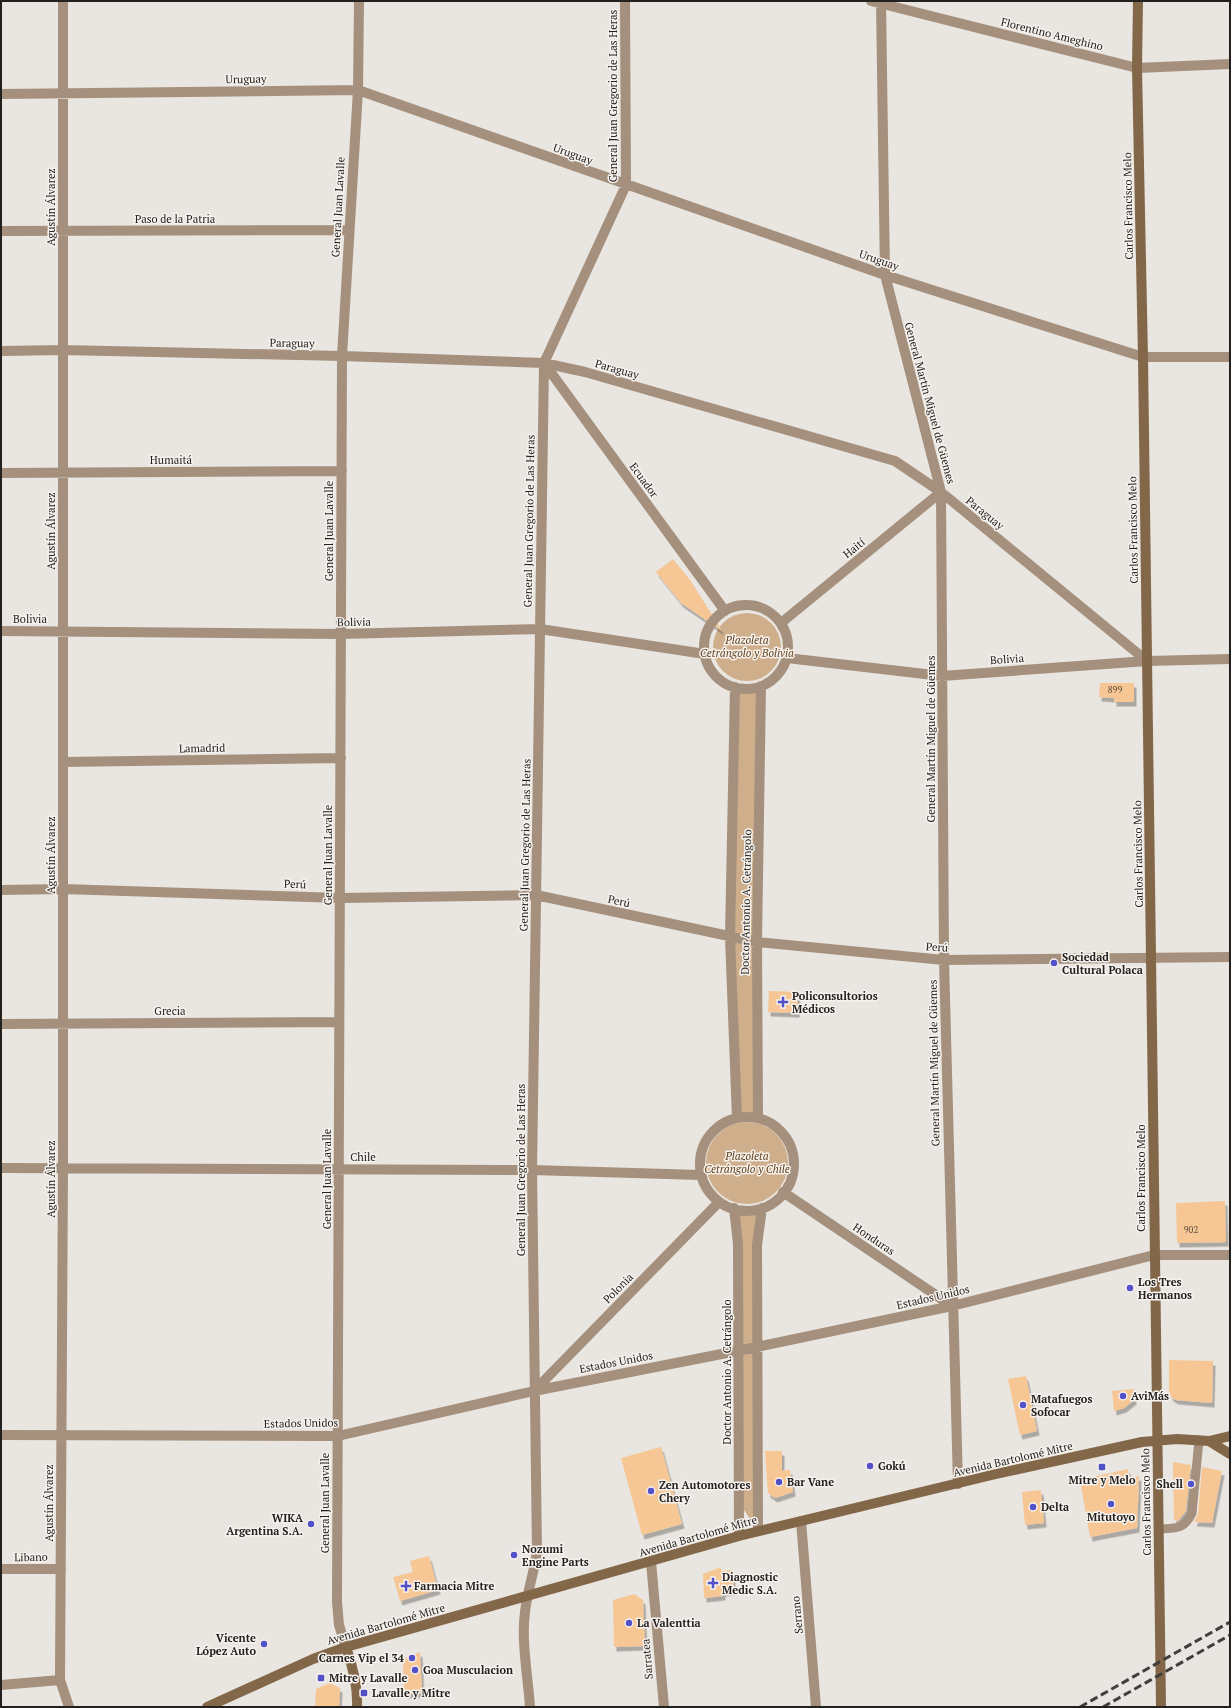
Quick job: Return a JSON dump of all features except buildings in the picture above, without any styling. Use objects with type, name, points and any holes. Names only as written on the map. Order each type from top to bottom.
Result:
[{"type":"street","name":"Agustín Álvarez","points":[[63,1],[62,350],[64,1168],[60,1680],[69,1707]]},
{"type":"street","name":"General Juan Lavalle","points":[[358,1707],[358,1694],[353,1666],[339,1625],[337,1602],[342,356],[358,90],[359,1]]},
{"type":"street","name":"General Juan Gregorio de Las Heras","points":[[530,1707],[524,1630],[528,1595],[537,1552],[532,1170],[544,363],[626,185],[625,1]]},
{"type":"street","name":"Florentino Ameghino","points":[[871,1],[881,2],[1137,68],[1230,64]]},
{"type":"street","name":"Carlos Francisco Melo","points":[[1138,1],[1137,68],[1144,357],[1152,958],[1154,1254],[1162,1707]]},
{"type":"street","name":"General Martín Miguel de Güemes","points":[[881,2],[885,275],[941,492],[944,960],[952,1306],[958,1484]]},
{"type":"street","name":"Uruguay","points":[[1,94],[358,90],[885,275],[1144,357],[1230,357]]},
{"type":"street","name":"Paso de la Patria","points":[[1,231],[349,230]]},
{"type":"street","name":"Paraguay","points":[[1,351],[62,350],[342,356],[544,363],[585,372],[895,461],[941,492],[1147,660]]},
{"type":"street","name":"Ecuador","points":[[544,363],[725,611]]},
{"type":"street","name":"Humaitá","points":[[1,473],[342,471]]},
{"type":"street","name":"Haití","points":[[781,623],[941,492]]},
{"type":"street","points":[[749,605],[762,607],[781,623],[786,634],[788,646],[787,658],[781,670],[772,680],[761,686],[748,689],[735,687],[724,682],[715,675],[705,654],[705,642],[708,629],[715,619],[725,611],[737,606],[749,605]]},
{"type":"street","name":"Bolivia","points":[[1,631],[341,634],[540,629],[705,654]]},
{"type":"street","name":"Bolivia","points":[[787,658],[942,676],[1147,660],[1230,659]]},
{"type":"street","name":"Doctor Antonio A. Cetrángolo","points":[[758,1118],[757,942],[761,686]]},
{"type":"street","name":"Doctor Antonio A. Cetrángolo","points":[[735,687],[730,937],[737,1118]]},
{"type":"street","name":"Lamadrid","points":[[63,762],[340,758]]},
{"type":"street","name":"Perú","points":[[1,890],[63,889],[340,898],[536,895],[757,942],[944,960],[1230,957]]},
{"type":"street","name":"Grecia","points":[[1,1024],[339,1022]]},
{"type":"street","points":[[737,1118],[758,1118],[772,1124],[783,1134],[791,1147],[794,1161],[792,1176],[784,1192],[776,1201],[762,1208],[748,1211],[734,1208],[719,1202],[705,1185],[701,1175],[700,1160],[704,1145],[712,1133],[723,1123],[737,1118]]},
{"type":"street","name":"Chile","points":[[1,1168],[532,1170],[701,1175]]},
{"type":"street","name":"Honduras","points":[[784,1192],[952,1306]]},
{"type":"street","name":"Polonia","points":[[534,1391],[719,1202]]},
{"type":"street","name":"Doctor Antonio A. Cetrángolo","points":[[734,1208],[738,1244],[739,1536]]},
{"type":"street","points":[[758,1532],[757,1245],[762,1208]]},
{"type":"street","name":"Estados Unidos","points":[[1,1434],[338,1436],[534,1391],[757,1347],[952,1306],[1154,1254],[1230,1255]]},
{"type":"street","name":"Avenida Bartolomé Mitre","points":[[209,1706],[313,1659],[346,1647],[739,1536],[958,1484],[1157,1440],[1204,1441],[1230,1436]]},
{"type":"street","points":[[1204,1441],[1229,1454]]},
{"type":"street","name":"Serrano","points":[[802,1521],[816,1707]]},
{"type":"street","name":"Sarratea","points":[[651,1562],[664,1707]]},
{"type":"street","name":"Libano","points":[[1,1569],[61,1569]]},
{"type":"street","points":[[1,1685],[60,1680]]},
{"type":"lane","points":[[1159,1529],[1179,1528],[1188,1522],[1192,1513],[1204,1441]]},
{"type":"green space","name":"Plazoleta Cetrángolo y Bolivia","points":[[740,613],[754,613],[766,618],[776,628],[781,640],[781,654],[776,666],[766,676],[754,681],[740,681],[728,676],[718,666],[713,654],[713,640],[718,628],[728,618]]},
{"type":"green space","points":[[761,686],[758,1118],[737,1118],[730,937],[735,687]]},
{"type":"green space","name":"Plazoleta Cetrángolo y Chile","points":[[747,1122],[763,1125],[776,1134],[785,1147],[788,1163],[785,1179],[776,1192],[763,1201],[747,1204],[731,1201],[718,1192],[709,1179],[706,1163],[709,1147],[718,1134],[731,1125]]},
{"type":"green space","points":[[734,1208],[748,1211],[762,1208],[758,1531],[740,1504]]},
{"type":"railway","points":[[1080,1707],[1230,1622]]},
{"type":"railway","points":[[1103,1707],[1230,1635]]},
{"type":"place","name":"Sociedad Cultural Polaca","points":[[1054,963]]},
{"type":"place","name":"Policonsultorios Médicos","points":[[783,1002]]},
{"type":"place","name":"Los Tres Hermanos","points":[[1130,1288]]},
{"type":"place","name":"AviMás","points":[[1123,1396]]},
{"type":"place","name":"Matafuegos Sofocar","points":[[1023,1405]]},
{"type":"place","name":"Gokú","points":[[870,1466]]},
{"type":"place","name":"Mitre y Melo","points":[[1102,1467]]},
{"type":"place","name":"Bar Vane","points":[[779,1482]]},
{"type":"place","name":"Shell","points":[[1191,1484]]},
{"type":"place","name":"Zen Automotores Chery","points":[[651,1491]]},
{"type":"place","name":"Mitutoyo","points":[[1111,1504]]},
{"type":"place","name":"Delta","points":[[1033,1507]]},
{"type":"place","name":"WIKA Argentina S.A.","points":[[311,1524]]},
{"type":"place","name":"Nozumi Engine Parts","points":[[514,1555]]},
{"type":"place","name":"Diagnostic Medic S.A.","points":[[713,1583]]},
{"type":"place","name":"Farmacia Mitre","points":[[406,1586]]},
{"type":"place","name":"La Valenttia","points":[[629,1623]]},
{"type":"place","name":"Vicente López Auto","points":[[264,1644]]},
{"type":"place","name":"Carnes Vip el 34","points":[[412,1658]]},
{"type":"place","name":"Goa Musculacion","points":[[415,1670]]},
{"type":"place","name":"Mitre y Lavalle","points":[[321,1678]]},
{"type":"place","name":"Lavalle y Mitre","points":[[364,1693]]}]
